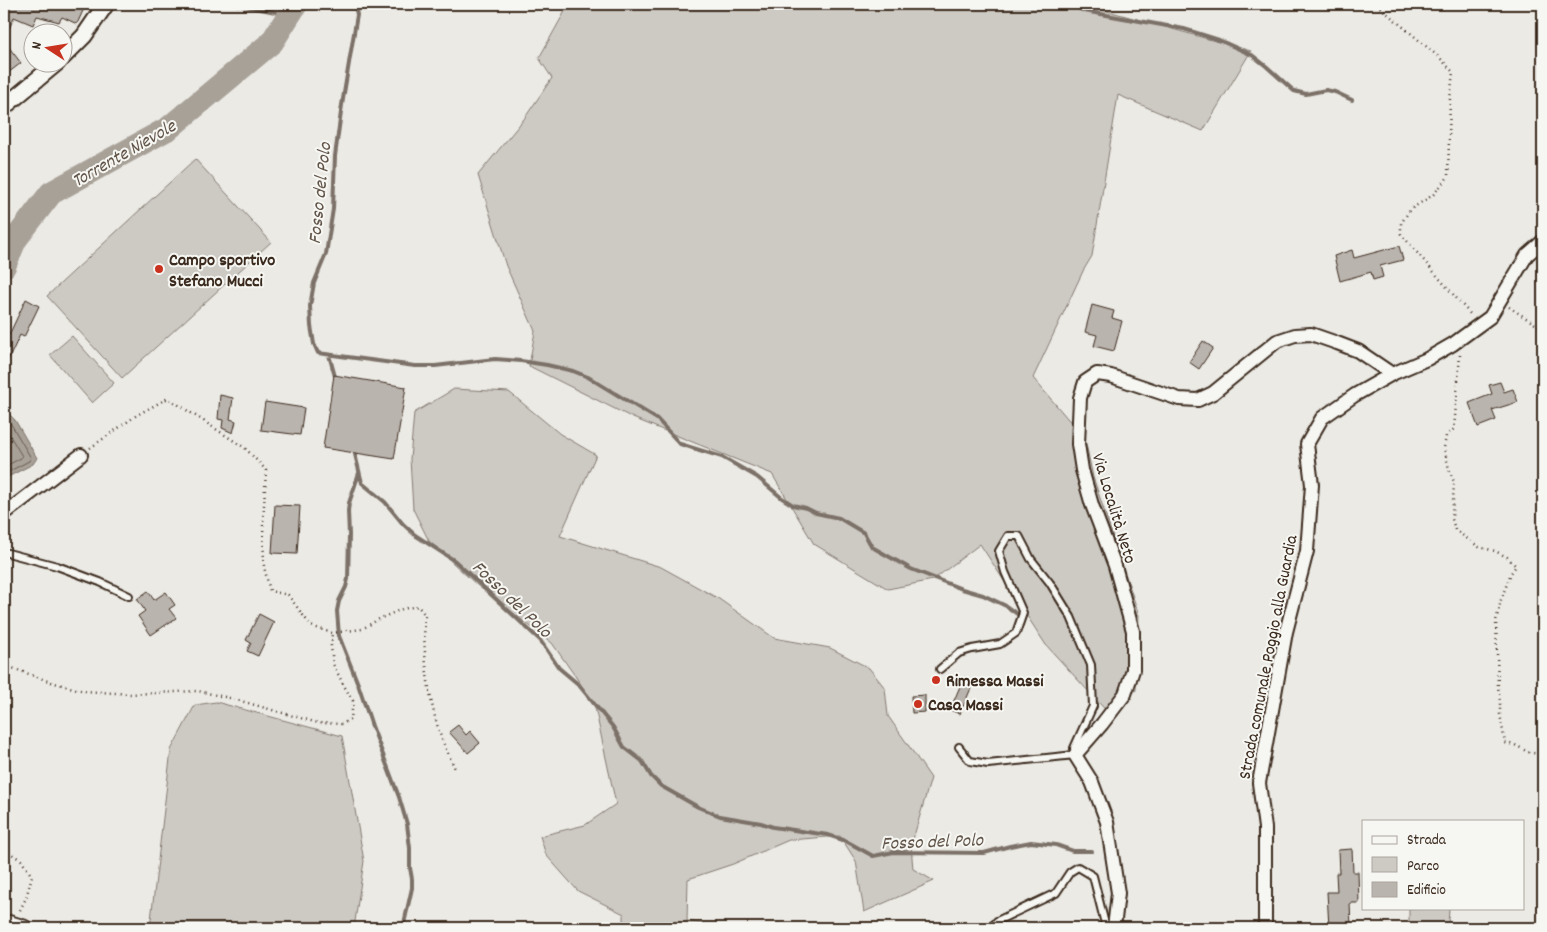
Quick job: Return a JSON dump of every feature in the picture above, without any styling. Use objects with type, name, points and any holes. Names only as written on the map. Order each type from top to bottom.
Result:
[{"type":"street","points":[[72,48],[84,36],[106,4]]},
{"type":"street","points":[[4,107],[46,72]]},
{"type":"street","name":"Strada comunale Poggio alla Guardia","points":[[1265,928],[1265,828],[1259,783],[1286,632],[1308,551],[1312,485],[1307,444],[1322,418],[1355,395],[1392,374],[1427,359],[1453,344],[1490,317],[1527,255],[1543,241]]},
{"type":"street","name":"Via Località Neto","points":[[1075,755],[1125,694],[1133,670],[1133,631],[1115,566],[1092,505],[1082,470],[1078,444],[1080,398],[1085,382],[1097,374],[1111,376],[1179,399],[1198,400],[1213,393],[1277,342],[1295,335],[1311,334],[1358,351],[1392,374]]},
{"type":"street","points":[[4,514],[81,455]]},
{"type":"street","points":[[1075,755],[1092,782],[1107,822],[1118,893],[1114,928]]},
{"type":"lane","points":[[940,669],[959,653],[1000,644],[1016,633],[1023,613],[1005,572],[999,551],[1008,536],[1019,536],[1071,617],[1091,665],[1093,706],[1074,748],[1075,755],[988,764],[970,761],[959,747]]},
{"type":"lane","points":[[4,552],[57,566],[100,582],[129,596]]},
{"type":"lane","points":[[990,928],[997,921],[1056,893],[1070,872],[1078,867],[1093,876],[1106,928]]},
{"type":"path","points":[[1376,4],[1440,58],[1453,72],[1450,99],[1448,177],[1433,195],[1410,209],[1401,223],[1401,234],[1480,324]]},
{"type":"path","points":[[1499,302],[1543,329]]},
{"type":"path","points":[[1461,338],[1454,429],[1446,436],[1444,448],[1454,482],[1452,519],[1456,530],[1479,547],[1495,551],[1507,557],[1516,566],[1501,600],[1496,621],[1500,714],[1505,743],[1515,745],[1528,752],[1543,755]]},
{"type":"path","points":[[81,455],[137,415],[168,398],[245,448],[266,470],[264,568],[270,591],[288,595],[311,626],[332,632],[362,629],[402,609],[418,606],[425,615],[424,632],[430,698],[441,736],[455,769]]},
{"type":"path","points":[[4,665],[51,682],[84,691],[131,694],[198,691],[234,699],[318,723],[342,724],[351,719],[353,701],[332,664],[332,632]]},
{"type":"path","points":[[4,849],[21,860],[32,876],[26,898],[13,925]]},
{"type":"green space","points":[[569,4],[1083,4],[1251,51],[1203,131],[1118,95],[1092,256],[1083,271],[1033,378],[1085,439],[1093,477],[1139,615],[1136,690],[1112,717],[1046,645],[980,544],[933,580],[888,589],[814,544],[772,474],[633,418],[529,366],[535,331],[506,266],[478,175],[524,119],[552,78],[539,58]]},
{"type":"green space","name":"Campo sportivo Stefano Mucci","points":[[195,159],[271,242],[122,378],[47,296]]},
{"type":"green space","points":[[72,336],[114,383],[92,403],[50,355]]},
{"type":"green space","points":[[454,389],[509,392],[560,434],[596,455],[560,536],[661,567],[719,599],[774,638],[830,648],[869,668],[885,688],[888,716],[931,778],[911,846],[913,869],[934,881],[864,912],[856,861],[840,836],[789,840],[733,864],[688,879],[687,921],[729,928],[624,928],[624,914],[578,891],[546,855],[540,836],[585,825],[616,804],[594,703],[552,643],[478,586],[429,541],[413,509],[410,459],[414,413]]},
{"type":"green space","points":[[216,702],[342,736],[364,861],[354,928],[150,928],[171,750],[195,705]]},
{"type":"green space","points":[[1409,910],[1449,910],[1448,928],[1409,928]]},
{"type":"water","points":[[4,409],[15,420],[37,458],[33,464],[4,479]]},
{"type":"building","points":[[4,4],[86,4],[77,24],[62,17],[59,22],[37,16],[34,22],[26,22],[14,17],[4,41]]},
{"type":"building","points":[[4,41],[21,63],[4,76]]},
{"type":"building","points":[[1399,246],[1403,260],[1380,266],[1383,277],[1373,280],[1371,272],[1340,281],[1334,256],[1352,250],[1354,258]]},
{"type":"building","points":[[26,299],[39,306],[24,337],[20,335],[4,369],[4,332],[9,335]]},
{"type":"building","points":[[1092,305],[1114,311],[1112,318],[1122,321],[1114,351],[1094,346],[1097,335],[1085,332]]},
{"type":"building","points":[[1203,341],[1213,348],[1199,369],[1189,362]]},
{"type":"building","points":[[334,375],[406,387],[394,459],[323,448]]},
{"type":"building","points":[[1500,382],[1504,392],[1513,389],[1518,402],[1492,410],[1496,420],[1478,427],[1469,403],[1492,394],[1489,385]]},
{"type":"building","points":[[220,395],[233,398],[230,419],[236,421],[233,433],[222,428],[223,420],[218,419]]},
{"type":"building","points":[[265,402],[304,408],[300,435],[261,430]]},
{"type":"building","points":[[275,505],[300,506],[297,554],[272,553]]},
{"type":"building","points":[[148,591],[154,600],[166,592],[175,605],[169,609],[176,618],[151,635],[138,616],[145,611],[137,599]]},
{"type":"building","points":[[259,614],[274,622],[258,656],[247,651],[251,643],[246,640]]},
{"type":"building","points":[[964,677],[974,681],[960,714],[950,710]]},
{"type":"building","name":"Casa Massi","points":[[925,695],[925,712],[912,713],[911,696]]},
{"type":"building","points":[[458,725],[466,735],[470,731],[480,743],[468,753],[449,732]]},
{"type":"building","points":[[1352,849],[1353,872],[1358,872],[1359,903],[1350,903],[1351,927],[1329,928],[1327,892],[1337,892],[1336,873],[1339,873],[1338,850]]},
{"type":"waterway","points":[[236,4],[290,15]]},
{"type":"waterway","name":"Torrente Nievole","points":[[4,266],[15,240],[51,193],[169,128],[272,42],[296,4]]},
{"type":"waterway","points":[[355,4],[357,15],[335,156],[333,209],[326,254],[314,283],[310,306],[314,344],[318,353],[415,366],[435,366],[495,359],[521,361],[573,371],[588,377],[657,419],[680,444],[722,457],[757,477],[793,505],[839,518],[864,533],[872,547],[911,569],[983,595],[1006,606],[1017,614]]},
{"type":"waterway","points":[[1069,4],[1084,11],[1184,29],[1219,40],[1252,55],[1294,91],[1306,94],[1326,90],[1352,100]]},
{"type":"waterway","name":"Fosso del Polo","points":[[329,355],[336,380]]},
{"type":"waterway","name":"Fosso del Polo","points":[[354,450],[362,483],[385,502],[415,535],[455,561],[540,640],[559,668],[578,684],[613,727],[624,747],[642,761],[651,776],[661,786],[698,807],[720,816],[773,827],[828,835],[846,841],[873,856],[894,852],[984,853],[1031,842],[1056,845],[1073,851],[1092,851]]},
{"type":"waterway","points":[[359,473],[348,511],[348,579],[337,611],[339,636],[399,797],[407,824],[412,888],[403,928]]},
{"type":"place","name":"Campo sportivo Stefano Mucci","points":[[159,269]]},
{"type":"place","name":"Rimessa Massi","points":[[936,680]]},
{"type":"place","name":"Casa Massi","points":[[918,704]]}]
